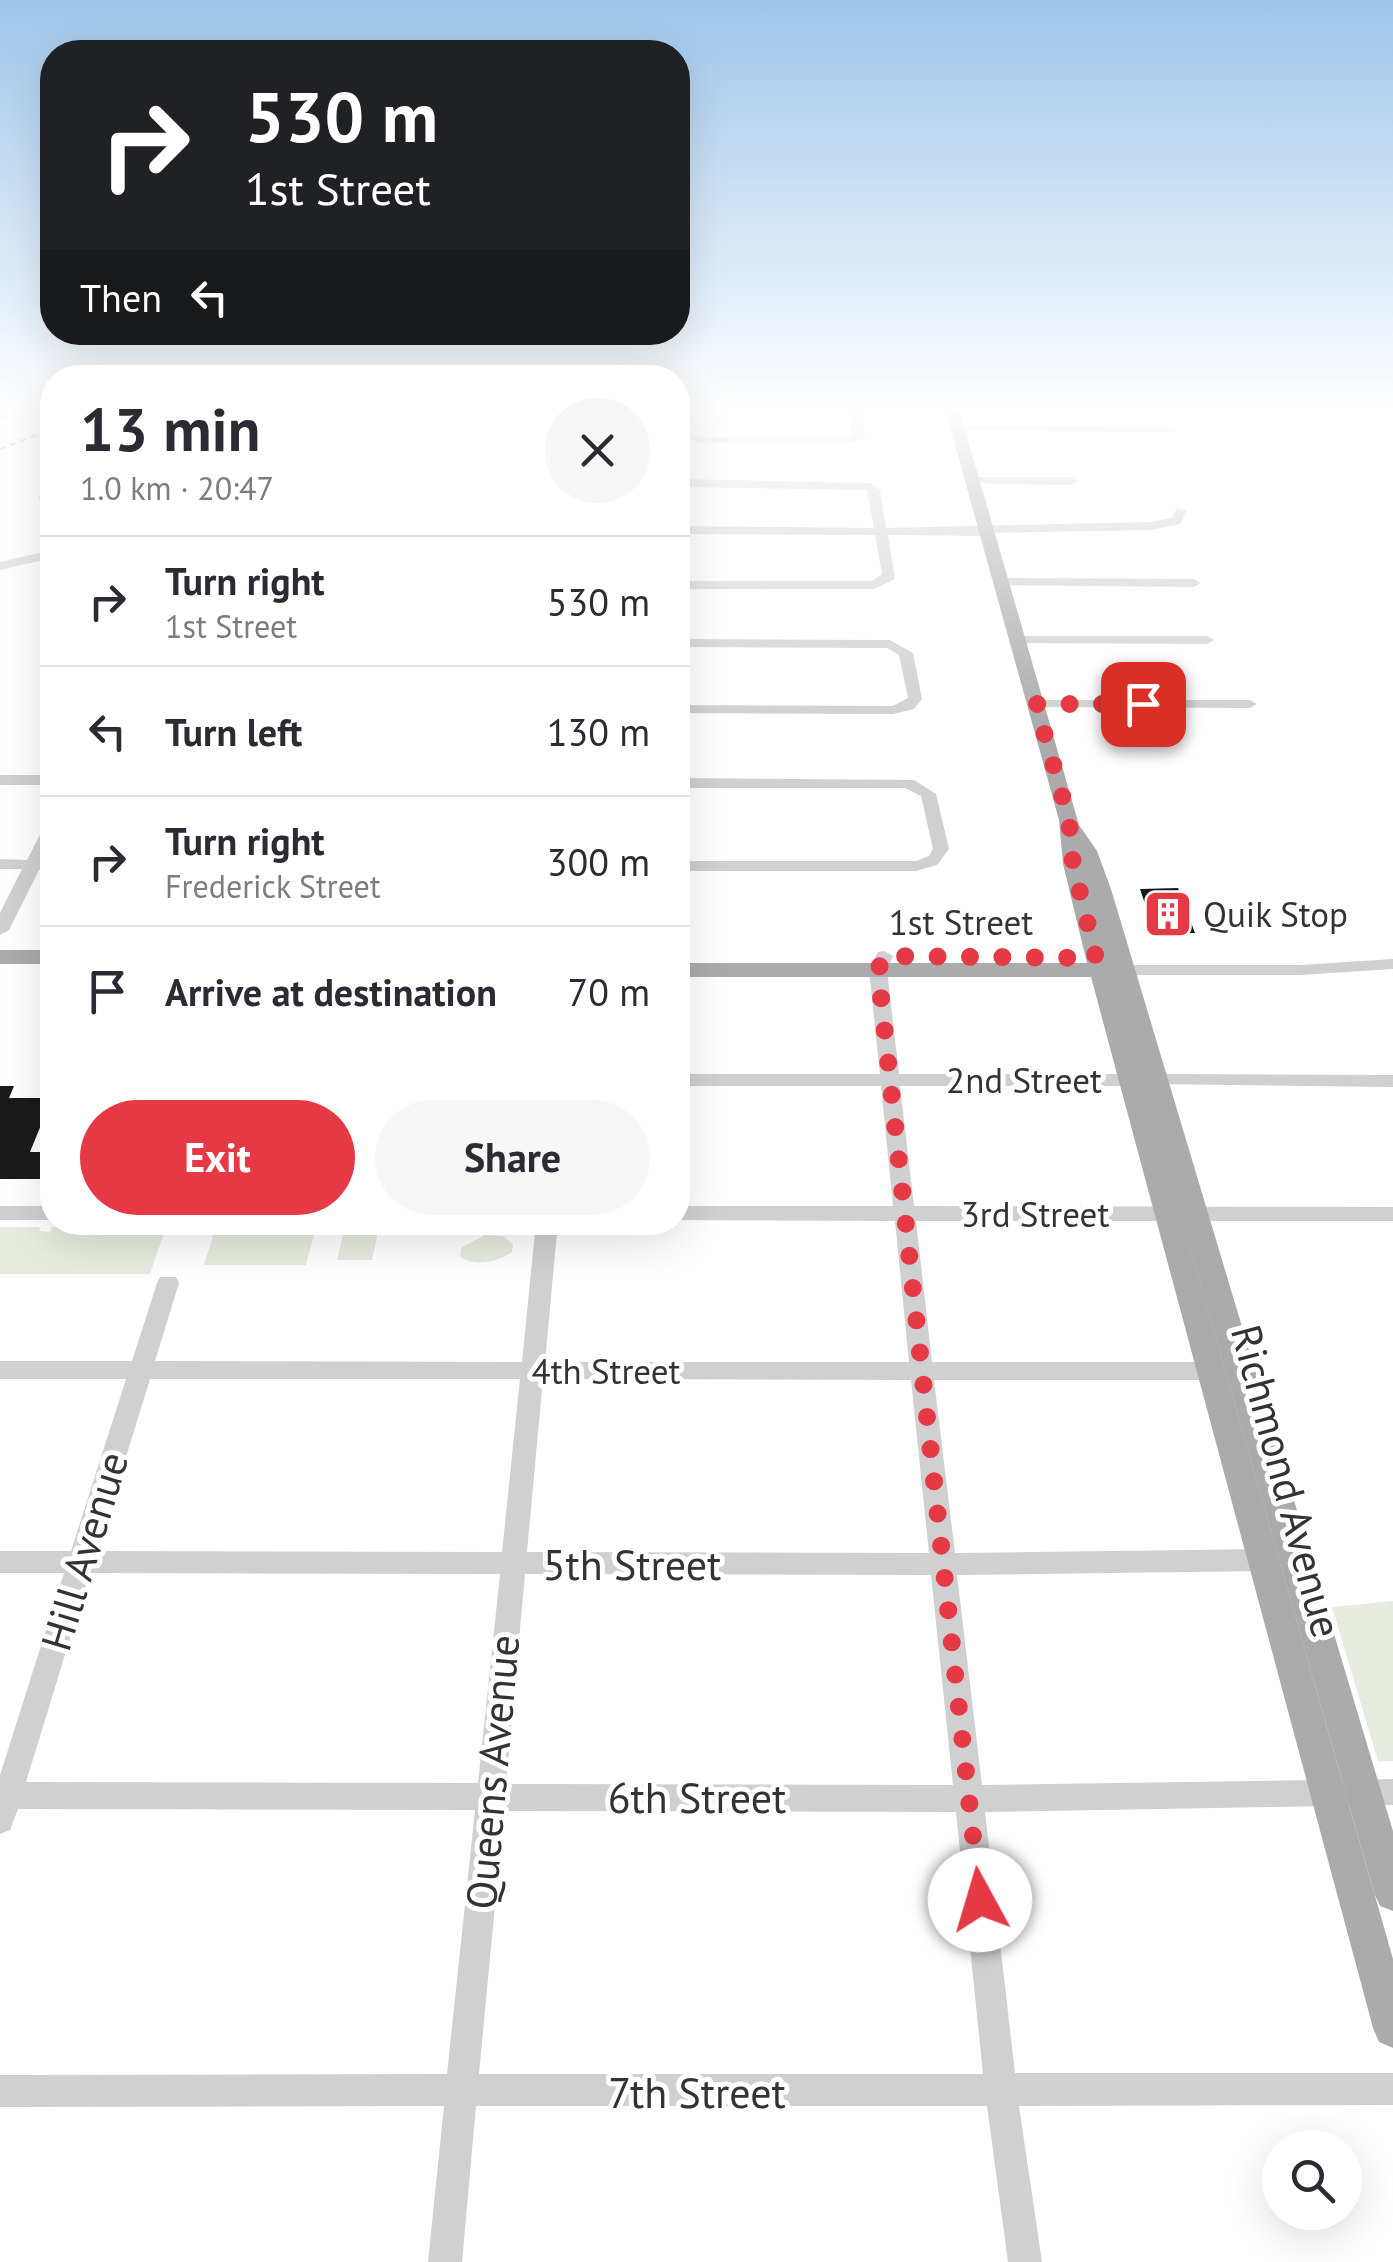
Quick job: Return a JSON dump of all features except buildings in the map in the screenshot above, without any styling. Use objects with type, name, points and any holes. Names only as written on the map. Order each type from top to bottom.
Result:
[{"type":"main road","name":"Richmond Avenue","points":[[985,515],[1000,582],[1069,820],[1073,864],[1110,964],[1182,1214],[1378,1792],[1393,1893]]},
{"type":"main road","name":"1st Street","points":[[690,956],[881,963],[1110,964]]},
{"type":"main road","points":[[0,957],[40,957]]},
{"type":"main road","name":"1st Street","points":[[690,970],[881,963]]},
{"type":"main road","points":[[0,971],[40,972]]},
{"type":"main road","name":"Richmond Avenue","points":[[1182,1214],[1212,1370],[1393,2028]]},
{"type":"street","points":[[690,585],[883,583],[888,574],[878,515]]},
{"type":"street","points":[[690,530],[991,530],[1165,524],[1176,521],[1179,515]]},
{"type":"street","points":[[0,566],[40,557]]},
{"type":"street","points":[[1000,582],[1194,583]]},
{"type":"street","points":[[1018,640],[1207,640]]},
{"type":"street","points":[[690,643],[890,644],[906,653],[915,699],[908,706],[893,710],[690,709]]},
{"type":"street","points":[[1036,704],[1250,704]]},
{"type":"street","points":[[0,780],[40,780]]},
{"type":"street","points":[[690,783],[908,783],[928,794],[941,849],[930,863],[916,866],[690,866]]},
{"type":"street","points":[[0,930],[40,850]]},
{"type":"street","points":[[0,864],[40,864]]},
{"type":"street","points":[[881,963],[920,1373],[1001,2092],[1025,2262]]},
{"type":"street","name":"1st Street","points":[[1110,964],[1300,970],[1393,964]]},
{"type":"street","name":"2nd Street","points":[[690,1080],[1393,1081]]},
{"type":"street","points":[[0,1212],[40,1212]]},
{"type":"street","name":"3rd Street","points":[[690,1213],[1393,1214]]},
{"type":"street","name":"Queens Avenue","points":[[445,2262],[511,1564],[547,1235]]},
{"type":"street","name":"Hill Avenue","points":[[2,1803],[168,1283]]},
{"type":"street","name":"4th Street","points":[[0,1370],[1212,1370]]},
{"type":"street","name":"5th Street","points":[[0,1562],[942,1564],[1265,1560]]},
{"type":"street","name":"6th Street","points":[[2,1803],[490,1796],[968,1798],[1378,1792]]},
{"type":"street","name":"7th Street","points":[[0,2091],[1393,2089]]},
{"type":"shaded area","points":[[0,1227],[40,1227],[40,1235],[163,1235],[150,1274],[0,1274]]},
{"type":"shaded area","points":[[213,1235],[314,1235],[306,1265],[204,1265]]},
{"type":"shaded area","points":[[343,1235],[377,1235],[372,1260],[337,1260]]},
{"type":"shaded area","points":[[485,1235],[503,1236],[513,1244],[512,1252],[487,1262],[460,1257],[461,1248]]},
{"type":"shaded area","points":[[1393,1601],[1393,1761],[1378,1761],[1332,1607]]},
{"type":"place","name":"Quik Stop","points":[[1168,914]]},
{"type":"route","points":[[980,1900],[878,970],[884,956],[1096,958],[1073,864],[1069,820],[1036,704],[1143,704]]}]
